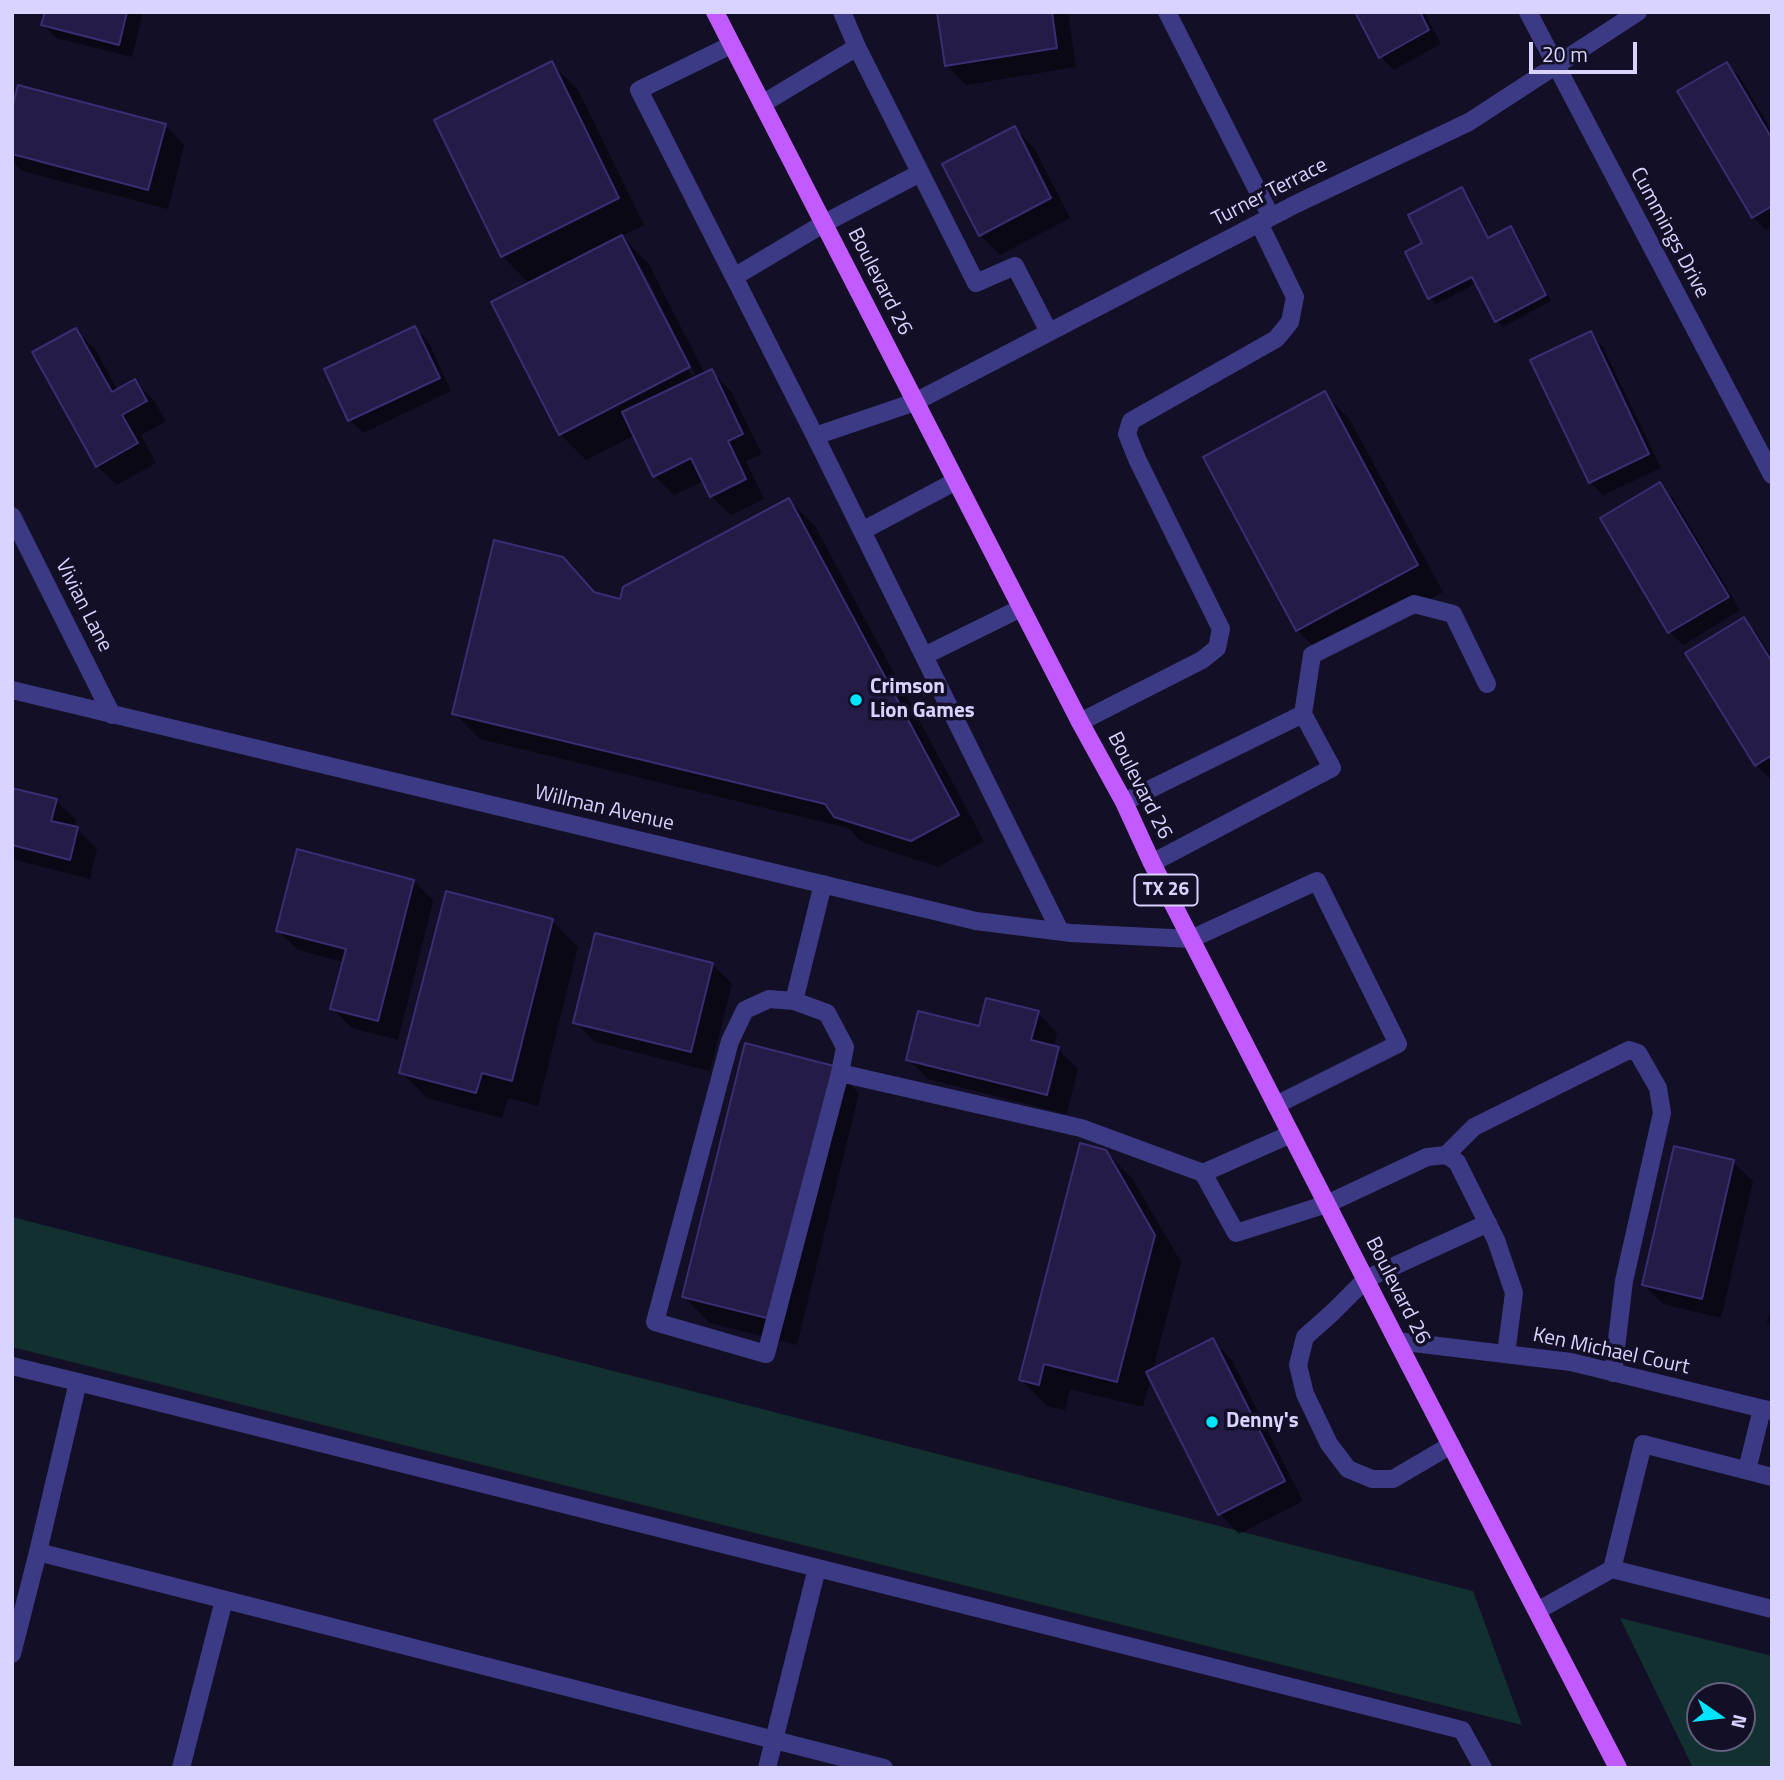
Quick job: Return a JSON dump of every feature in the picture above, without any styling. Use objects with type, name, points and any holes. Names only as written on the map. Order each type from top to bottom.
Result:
[{"type":"main road","name":"Boulevard 26","points":[[715,12],[1080,722],[1124,802],[1152,863],[1618,1768]]},
{"type":"street","points":[[842,12],[976,283],[1015,266],[1049,332]]},
{"type":"street","points":[[1080,722],[1202,660],[1217,648],[1221,629],[1137,458],[1127,434],[1131,421],[1276,339],[1290,322],[1295,297],[1265,220],[1167,12]]},
{"type":"street","name":"Cummings Drive","points":[[1528,12],[1772,475]]},
{"type":"street","name":"Turner Terrace","points":[[816,436],[915,402],[1265,220],[1469,122],[1638,12]]},
{"type":"street","points":[[731,45],[639,90],[816,436],[1060,931]]},
{"type":"street","points":[[762,104],[857,47]]},
{"type":"street","points":[[734,276],[823,224],[920,173]]},
{"type":"street","points":[[862,531],[956,481]]},
{"type":"street","name":"Vivian Lane","points":[[12,516],[112,715]]},
{"type":"street","points":[[1152,863],[1332,768],[1303,714],[1312,655],[1414,604],[1453,614],[1488,684]]},
{"type":"street","points":[[924,656],[1021,608]]},
{"type":"street","name":"Willman Avenue","points":[[12,690],[975,921],[1060,931],[1191,939]]},
{"type":"street","points":[[1124,802],[1303,714]]},
{"type":"street","points":[[1191,939],[1317,881],[1398,1044],[1276,1105]]},
{"type":"street","points":[[794,1001],[823,884]]},
{"type":"street","points":[[769,999],[794,1001],[827,1013],[845,1047],[766,1354],[655,1322],[730,1041],[745,1010],[769,999]]},
{"type":"street","points":[[1446,1155],[1474,1127],[1629,1051],[1638,1053],[1658,1088],[1662,1113],[1624,1281],[1613,1373]]},
{"type":"street","points":[[840,1073],[1081,1128],[1203,1173],[1236,1233],[1327,1204],[1427,1157],[1446,1155],[1457,1162],[1488,1223],[1514,1293],[1506,1354]]},
{"type":"street","points":[[1203,1173],[1291,1134]]},
{"type":"street","points":[[1451,1445],[1393,1479],[1372,1479],[1348,1469],[1329,1444],[1306,1394],[1298,1365],[1306,1336],[1366,1279],[1488,1223]]},
{"type":"street","name":"Ken Michael Court","points":[[1397,1341],[1571,1362],[1767,1410]]},
{"type":"street","points":[[12,1366],[1462,1730],[1483,1768]]},
{"type":"street","points":[[12,1654],[78,1382]]},
{"type":"street","points":[[1747,1470],[1767,1410]]},
{"type":"street","points":[[1612,1569],[1643,1444],[1772,1476]]},
{"type":"street","points":[[38,1552],[884,1768]]},
{"type":"street","points":[[767,1768],[817,1568]]},
{"type":"street","points":[[1537,1611],[1612,1569],[1772,1609]]},
{"type":"street","points":[[181,1768],[224,1600]]},
{"type":"green space","points":[[12,1217],[1473,1591],[1522,1725],[12,1347]]},
{"type":"green space","points":[[1620,1618],[1772,1656],[1772,1768],[1693,1768]]},
{"type":"building","points":[[45,12],[127,12],[119,45],[41,25]]},
{"type":"building","points":[[937,12],[1052,12],[1057,48],[945,66]]},
{"type":"building","points":[[1355,12],[1420,12],[1429,30],[1379,58]]},
{"type":"building","points":[[552,61],[619,198],[501,257],[434,120]]},
{"type":"building","points":[[1727,62],[1772,139],[1772,206],[1752,218],[1677,91]]},
{"type":"building","points":[[18,85],[166,124],[148,190],[12,154],[12,108]]},
{"type":"building","points":[[1015,126],[1051,198],[979,236],[942,164]]},
{"type":"building","points":[[1462,187],[1488,238],[1511,226],[1546,295],[1495,322],[1472,277],[1428,299],[1405,252],[1422,243],[1408,215]]},
{"type":"building","points":[[622,235],[690,367],[559,435],[491,302]]},
{"type":"building","points":[[415,326],[440,378],[348,421],[324,369]]},
{"type":"building","points":[[76,328],[112,392],[135,379],[147,401],[122,415],[138,443],[96,467],[32,352]]},
{"type":"building","points":[[1591,331],[1649,454],[1589,483],[1530,360]]},
{"type":"building","points":[[712,369],[743,434],[728,441],[746,479],[710,497],[691,458],[653,477],[622,412]]},
{"type":"building","points":[[1325,391],[1418,565],[1296,631],[1203,457]]},
{"type":"building","points":[[1660,482],[1729,597],[1668,633],[1600,518]]},
{"type":"building","points":[[789,498],[959,815],[911,841],[834,817],[825,804],[452,714],[494,540],[563,557],[594,592],[620,599],[623,587]]},
{"type":"building","points":[[1744,617],[1772,662],[1772,755],[1755,766],[1685,653]]},
{"type":"building","points":[[12,788],[57,799],[51,821],[78,827],[70,860],[12,845]]},
{"type":"building","points":[[297,849],[414,880],[378,1021],[330,1009],[346,949],[276,931]]},
{"type":"building","points":[[446,891],[553,919],[512,1081],[482,1073],[476,1093],[399,1073]]},
{"type":"building","points":[[595,933],[713,963],[691,1052],[573,1023]]},
{"type":"building","points":[[986,998],[1039,1011],[1031,1040],[1059,1047],[1047,1095],[906,1060],[918,1011],[979,1026]]},
{"type":"building","points":[[745,1043],[834,1066],[771,1319],[682,1297]]},
{"type":"building","points":[[1080,1143],[1106,1150],[1155,1235],[1117,1382],[1044,1364],[1039,1385],[1019,1380]]},
{"type":"building","points":[[1674,1146],[1734,1160],[1702,1299],[1642,1285]]},
{"type":"building","points":[[1213,1338],[1285,1481],[1218,1515],[1146,1372]]},
{"type":"place","name":"Crimson Lion Games","points":[[856,700]]},
{"type":"place","name":"Denny's","points":[[1212,1422]]}]
